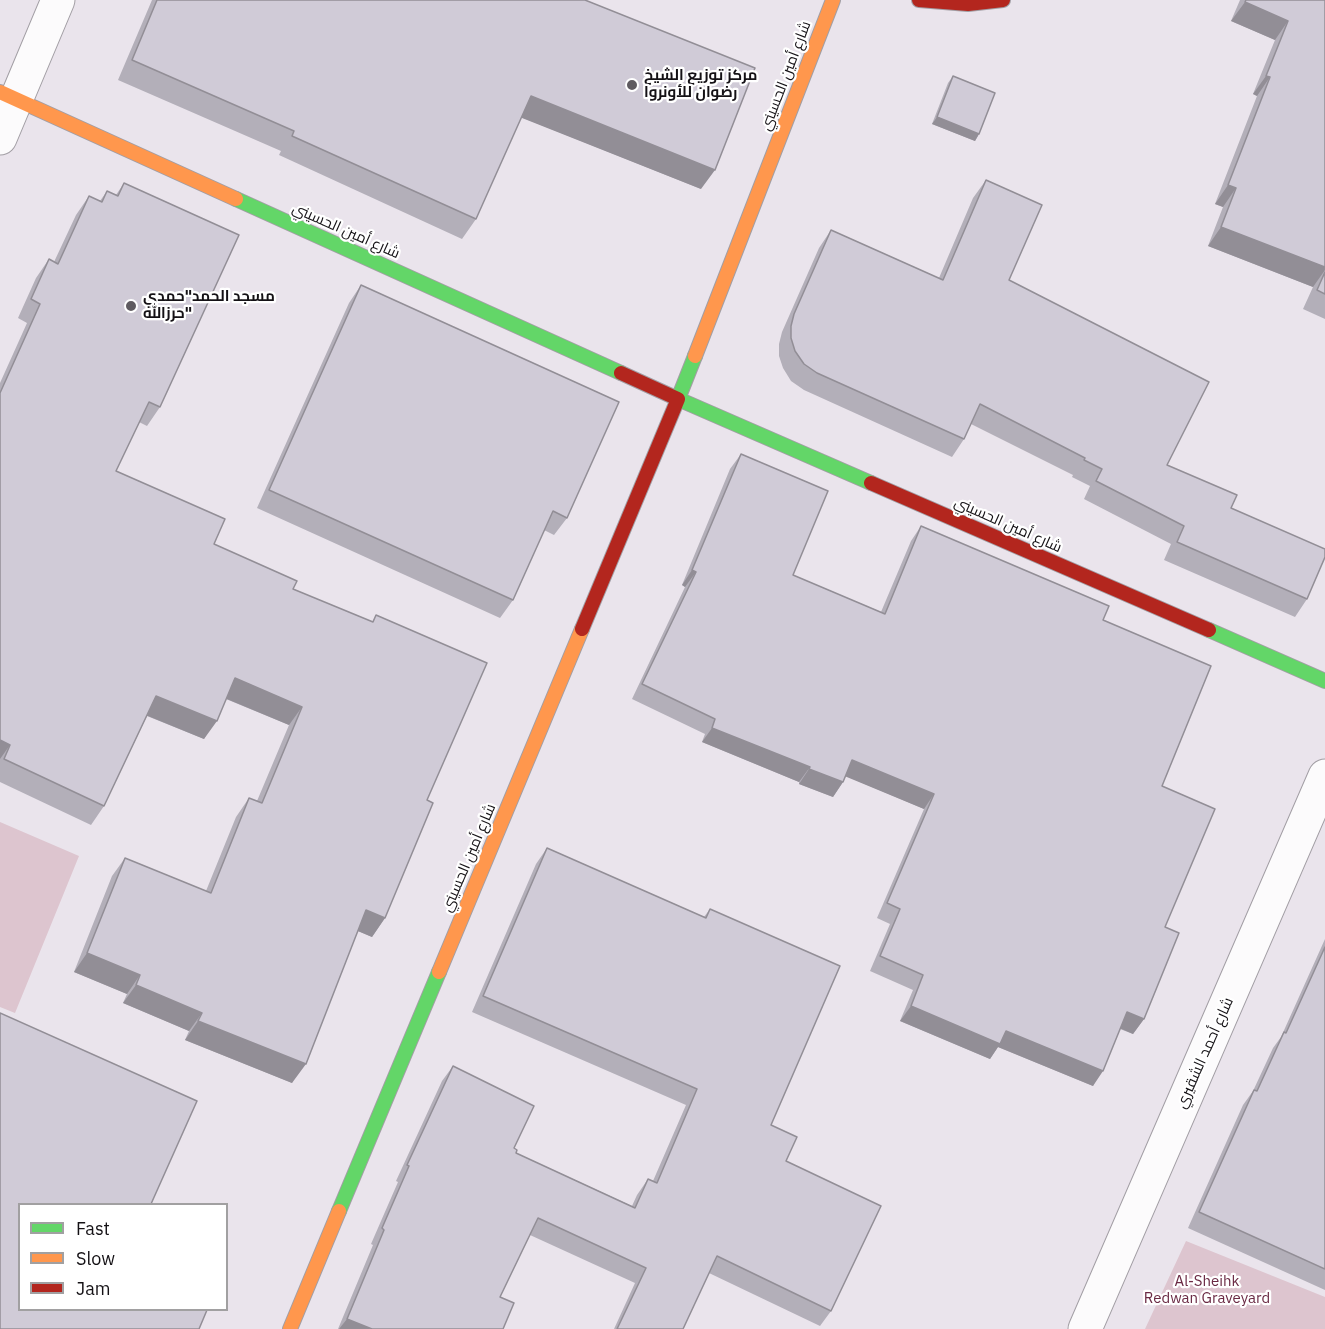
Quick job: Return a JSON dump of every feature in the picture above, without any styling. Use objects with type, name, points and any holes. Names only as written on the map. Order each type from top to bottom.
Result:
[{"type":"street","points":[[0,138],[8,96],[58,0]]},
{"type":"street","name":"شارع أمين الحسيني","points":[[290,1329],[678,399],[833,0]]},
{"type":"street","points":[[919,0],[968,4],[1003,0]]},
{"type":"street","name":"شارع أمين الحسيني","points":[[8,96],[678,399],[1325,681]]},
{"type":"street","name":"شارع أحمد الشقيري","points":[[1085,1329],[1325,776]]},
{"type":"green space","points":[[0,822],[79,856],[15,1013],[0,1007]]},
{"type":"green space","name":"Al-Sheihk Redwan Graveyard","points":[[1186,1241],[1325,1297],[1325,1329],[1145,1329]]},
{"type":"building","points":[[157,0],[585,0],[755,68],[715,170],[531,96],[476,219],[292,136],[294,131],[132,60]]},
{"type":"building","points":[[1246,0],[1325,0],[1325,267],[1221,227],[1236,188],[1228,185],[1270,77],[1266,76],[1288,21],[1245,2]]},
{"type":"building","points":[[953,76],[995,93],[979,134],[937,117]]},
{"type":"building","points":[[986,180],[1042,205],[1009,280],[1209,382],[1167,465],[1237,495],[1231,508],[1325,549],[1325,557],[1307,599],[1177,542],[1184,526],[1096,481],[1102,469],[1084,460],[1085,458],[980,404],[964,439],[817,373],[804,364],[795,351],[791,338],[791,326],[794,314],[831,230],[943,280]]},
{"type":"building","points":[[124,183],[239,235],[160,407],[149,402],[116,471],[225,519],[214,544],[297,581],[293,589],[373,622],[376,615],[487,663],[427,800],[433,803],[385,918],[366,910],[306,1064],[198,1021],[202,1013],[136,985],[140,975],[87,953],[125,858],[211,893],[249,798],[262,803],[302,707],[235,678],[217,721],[156,696],[104,806],[4,759],[10,745],[0,740],[0,393],[40,304],[31,299],[49,259],[58,264],[89,196],[102,202],[107,191],[118,196]]},
{"type":"building","points":[[1325,272],[1325,294],[1317,290]]},
{"type":"building","points":[[361,285],[619,402],[567,518],[553,511],[513,600],[269,490]]},
{"type":"building","points":[[741,454],[828,491],[793,575],[885,614],[921,526],[1109,606],[1103,620],[1211,666],[1162,786],[1215,809],[1165,927],[1179,933],[1144,1019],[1127,1012],[1103,1071],[1006,1031],[1000,1044],[911,1006],[923,975],[880,956],[900,909],[887,903],[934,794],[852,760],[843,782],[712,728],[715,719],[642,684],[696,572],[692,570]]},
{"type":"building","points":[[547,848],[706,918],[710,909],[840,966],[771,1125],[797,1137],[786,1161],[881,1206],[831,1311],[717,1256],[683,1329],[617,1329],[646,1268],[538,1218],[500,1297],[514,1303],[503,1329],[372,1329],[347,1319],[409,1166],[407,1165],[453,1066],[534,1106],[514,1148],[517,1150],[516,1153],[635,1208],[648,1179],[657,1183],[697,1089],[483,996]]},
{"type":"building","points":[[1325,947],[1325,1269],[1199,1212],[1254,1090],[1257,1091],[1284,1032],[1286,1033]]},
{"type":"building","points":[[0,1013],[197,1101],[151,1203],[18,1203],[18,1311],[207,1311],[199,1329],[0,1329]]},
{"type":"traffic: fast","points":[[236,199],[621,373]]},
{"type":"traffic: fast","points":[[695,356],[678,399],[871,483]]},
{"type":"traffic: fast","points":[[1209,630],[1325,681]]},
{"type":"traffic: fast","points":[[339,1211],[439,972]]},
{"type":"traffic: slow","points":[[695,356],[833,0]]},
{"type":"traffic: slow","points":[[0,92],[236,199]]},
{"type":"traffic: slow","points":[[439,972],[582,629]]},
{"type":"traffic: slow","points":[[290,1329],[339,1211]]},
{"type":"traffic: jam","points":[[919,0],[968,4],[1003,0]]},
{"type":"traffic: jam","points":[[582,629],[678,399],[621,373]]},
{"type":"traffic: jam","points":[[871,483],[1209,630]]},
{"type":"place","name":"مركز توزيع الشيخ رضوان للأونروا","points":[[632,85]]},
{"type":"place","name":"مسجد الحمد\"حمدي حرزالله\"","points":[[131,306]]}]
